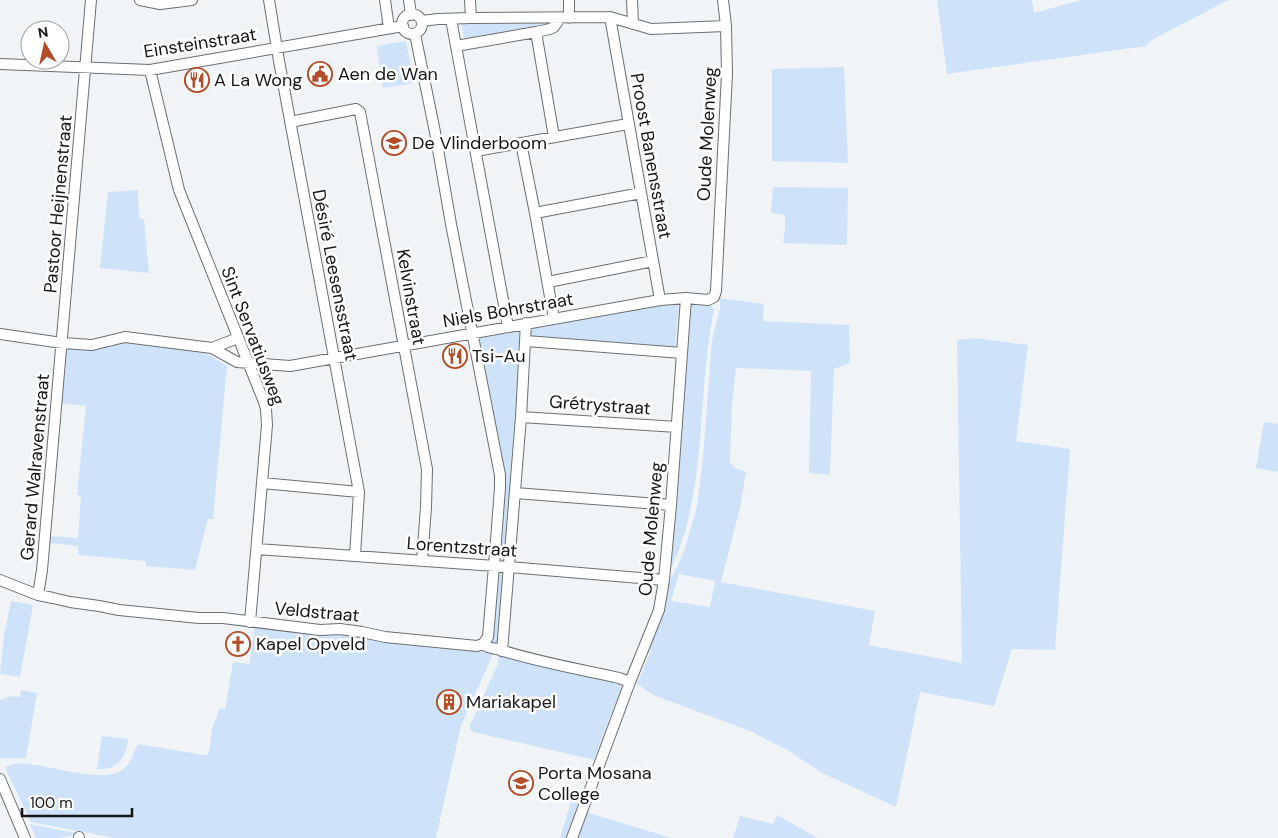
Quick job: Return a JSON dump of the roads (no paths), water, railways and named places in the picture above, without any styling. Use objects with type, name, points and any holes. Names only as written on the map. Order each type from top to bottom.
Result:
[{"type":"street","name":"Pastoor Heijnenstraat","points":[[62,343],[91,0]]},
{"type":"street","points":[[140,0],[160,4],[192,0]]},
{"type":"street","name":"Désiré Leesensstraat","points":[[269,0],[276,47],[359,492],[355,556]]},
{"type":"street","points":[[385,0],[389,28]]},
{"type":"street","points":[[408,0],[411,15]]},
{"type":"street","points":[[470,0],[471,18]]},
{"type":"street","points":[[456,46],[554,27],[564,18],[569,0]]},
{"type":"street","points":[[632,0],[633,24]]},
{"type":"street","name":"Oude Molenweg","points":[[713,298],[716,291],[728,74],[723,0]]},
{"type":"street","points":[[411,15],[418,16],[422,21],[421,29],[414,34],[406,32],[403,26],[405,18],[411,15]]},
{"type":"street","points":[[422,21],[471,18],[610,17],[651,29],[726,26]]},
{"type":"street","name":"Proost Banensstraat","points":[[610,17],[660,300]]},
{"type":"street","points":[[451,19],[508,327]]},
{"type":"street","name":"Einsteinstraat","points":[[0,64],[150,70],[403,26]]},
{"type":"street","points":[[536,32],[554,137]]},
{"type":"street","points":[[414,34],[435,132],[500,475],[488,637],[483,644]]},
{"type":"street","name":"Sint Servatiusweg","points":[[150,70],[178,185],[238,338],[250,363],[267,414],[250,622]]},
{"type":"street","name":"Kelvinstraat","points":[[290,122],[356,109],[360,112],[427,470],[422,561]]},
{"type":"street","points":[[476,151],[628,124]]},
{"type":"street","points":[[521,143],[554,319]]},
{"type":"street","points":[[535,213],[641,194]]},
{"type":"street","points":[[548,282],[653,261]]},
{"type":"street","name":"Oude Molenweg","points":[[572,838],[630,682],[660,610],[671,505],[686,298]]},
{"type":"street","name":"Niels Bohrstraat","points":[[212,348],[237,362],[290,366],[660,300],[686,298],[705,300],[713,298]]},
{"type":"street","points":[[502,651],[521,417],[526,323]]},
{"type":"street","points":[[0,334],[62,343],[92,345],[125,337],[212,348],[238,338]]},
{"type":"street","points":[[526,341],[682,353]]},
{"type":"street","name":"Gerard Walravenstraat","points":[[38,595],[42,570],[62,343]]},
{"type":"street","name":"Grétrystraat","points":[[521,417],[677,427]]},
{"type":"street","points":[[262,483],[359,492]]},
{"type":"street","points":[[515,493],[671,505]]},
{"type":"street","name":"Lorentzstraat","points":[[257,549],[664,580]]},
{"type":"street","name":"Veldstraat","points":[[0,580],[38,595],[119,610],[199,618],[223,618],[320,630],[340,629],[467,645],[478,646],[483,644],[486,647],[630,682]]},
{"type":"street","points":[[0,779],[25,838]]},
{"type":"place","name":"Aen de Wan","points":[[320,74]]},
{"type":"place","name":"A La Wong","points":[[197,80]]},
{"type":"place","name":"De Vlinderboom","points":[[394,143]]},
{"type":"place","name":"Tsi-Au","points":[[455,356]]},
{"type":"place","name":"Kapel Opveld","points":[[238,644]]},
{"type":"place","name":"Mariakapel","points":[[449,702]]},
{"type":"place","name":"Porta Mosana College","points":[[521,783]]}]
